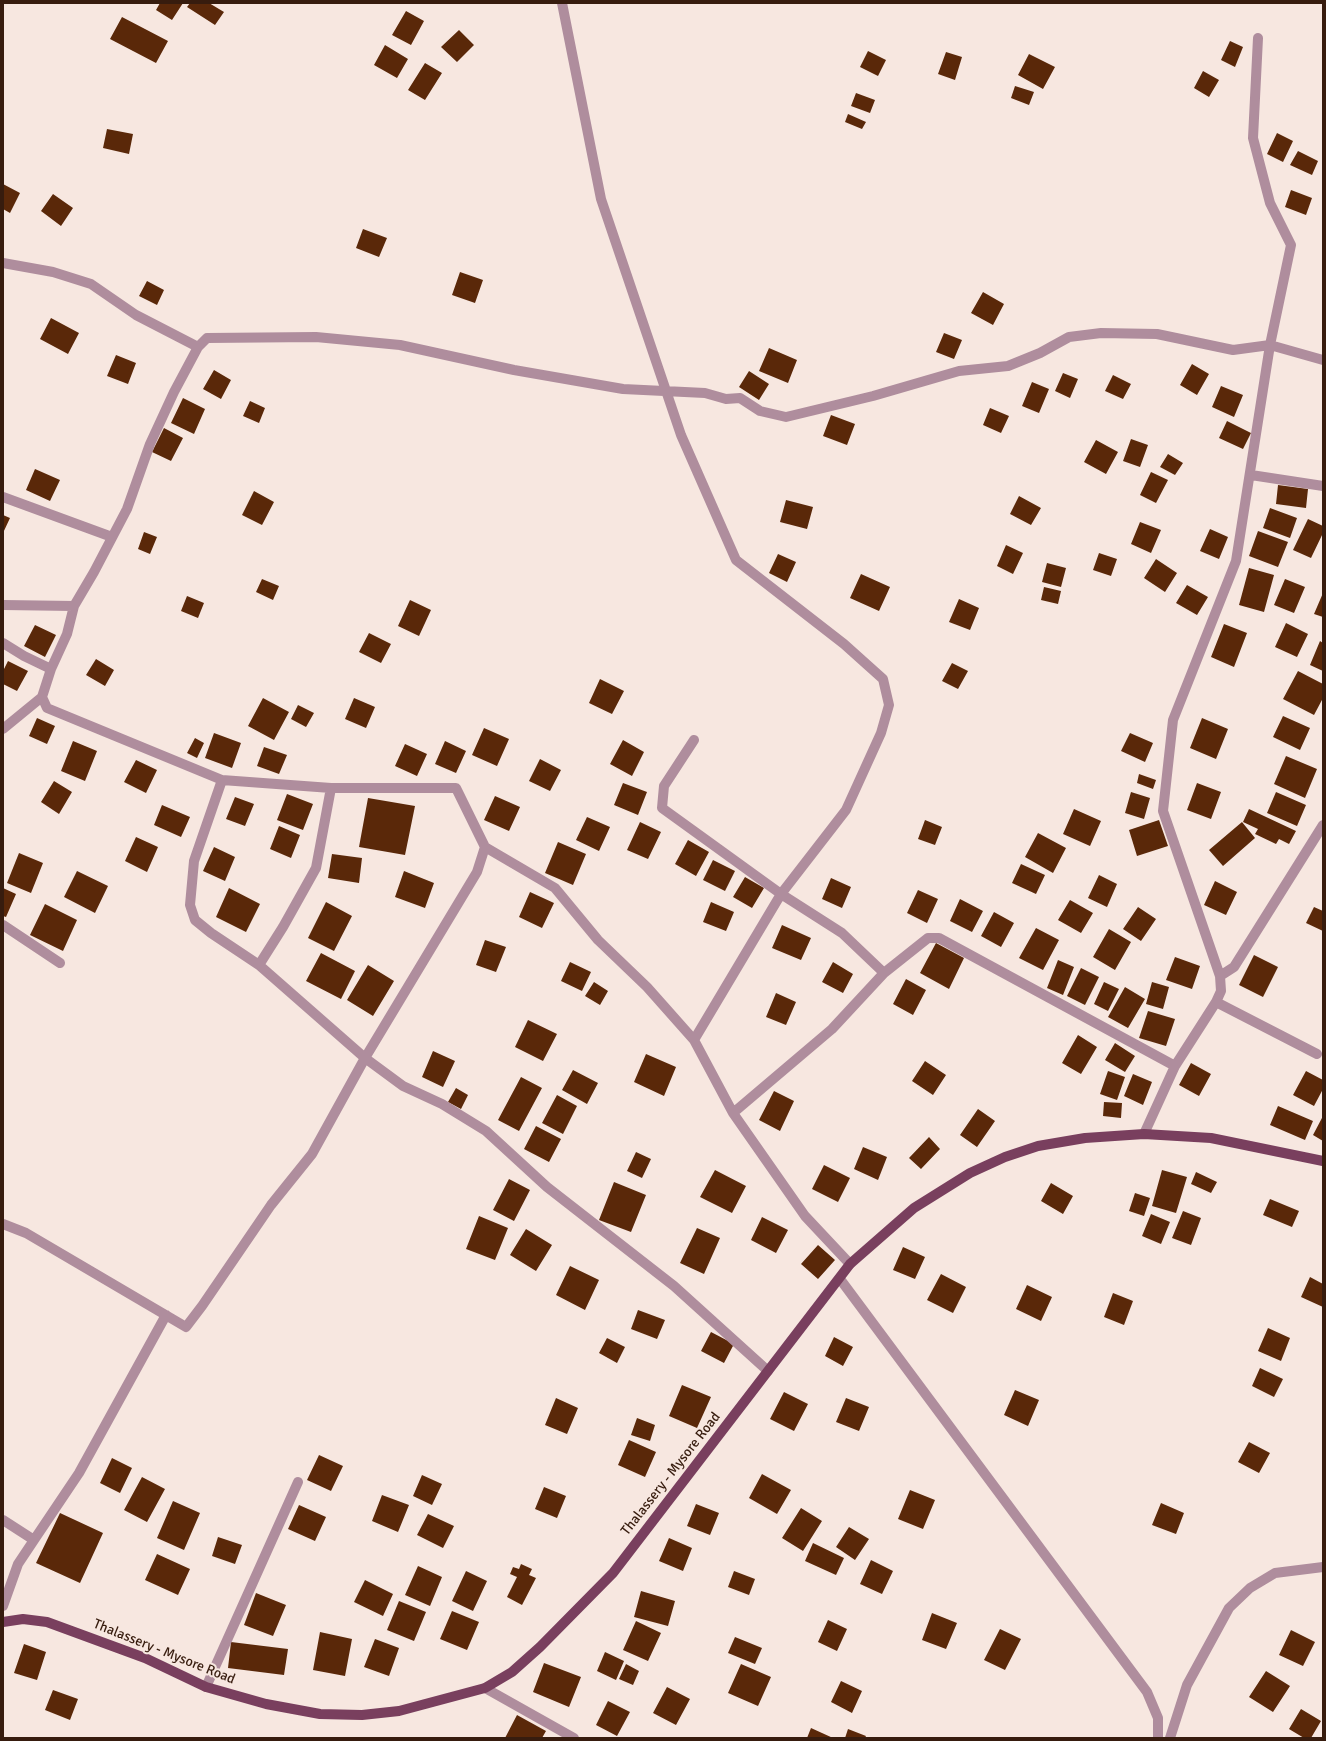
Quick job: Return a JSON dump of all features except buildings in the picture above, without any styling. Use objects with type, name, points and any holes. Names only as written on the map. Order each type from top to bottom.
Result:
[{"type":"main road","name":"Thalassery - Mysore Road","points":[[3,1622],[23,1620],[47,1622],[144,1658],[206,1687],[266,1704],[320,1714],[362,1715],[399,1711],[485,1688],[512,1672],[540,1647],[613,1573],[768,1371],[809,1315],[840,1279],[850,1264],[914,1208],[970,1173],[1005,1157],[1038,1146],[1085,1138],[1144,1134],[1211,1138],[1323,1162]]},
{"type":"street","points":[[562,3],[601,199],[668,392],[681,435],[736,560],[844,644],[883,679],[889,705],[881,733],[846,810],[781,894],[694,1040]]},
{"type":"street","points":[[1144,1134],[1175,1066],[1216,1002],[1221,991],[1220,976],[1163,812],[1173,720],[1236,561],[1251,475],[1270,345],[1290,245],[1270,203],[1253,138],[1258,38]]},
{"type":"street","points":[[3,263],[53,272],[91,284],[136,315],[198,347]]},
{"type":"street","points":[[3,730],[42,698],[51,669],[67,634],[74,606],[127,509],[150,444],[174,392],[198,347],[207,338],[316,337],[400,345],[514,370],[623,389],[705,394],[726,399],[740,398],[760,411],[786,417],[873,396],[959,371],[1008,366],[1040,353],[1070,337],[1101,333],[1157,334],[1233,350],[1270,345],[1323,360]]},
{"type":"street","points":[[1251,475],[1323,486]]},
{"type":"street","points":[[3,497],[112,537]]},
{"type":"street","points":[[3,605],[74,606]]},
{"type":"street","points":[[3,643],[24,656],[51,669]]},
{"type":"street","points":[[42,698],[47,708],[222,780],[331,788],[456,788],[484,848],[555,888],[598,940],[647,987],[694,1040],[733,1113],[805,1216],[850,1264]]},
{"type":"street","points":[[694,740],[664,786],[662,808],[781,894],[842,933],[884,973]]},
{"type":"street","points":[[222,780],[194,861],[190,905],[195,920],[211,934],[259,965],[365,1058],[403,1086],[442,1104],[486,1131],[547,1187],[674,1286],[768,1371]]},
{"type":"street","points":[[259,965],[283,928],[316,868],[331,788]]},
{"type":"street","points":[[1220,976],[1234,968],[1323,825]]},
{"type":"street","points":[[3,1224],[26,1233],[186,1327],[271,1205],[312,1154],[365,1058],[477,872],[484,848]]},
{"type":"street","points":[[3,925],[60,963]]},
{"type":"street","points":[[733,1113],[832,1029],[884,973],[928,938],[939,938],[1175,1066]]},
{"type":"street","points":[[1216,1002],[1317,1054]]},
{"type":"street","points":[[840,1279],[1147,1692],[1158,1718],[1158,1738]]},
{"type":"street","points":[[3,1606],[18,1564],[79,1473],[166,1315]]},
{"type":"street","points":[[206,1687],[298,1482]]},
{"type":"street","points":[[3,1520],[34,1540]]},
{"type":"street","points":[[1170,1738],[1187,1685],[1229,1608],[1250,1588],[1275,1574],[1323,1567]]},
{"type":"street","points":[[485,1688],[574,1738]]}]
